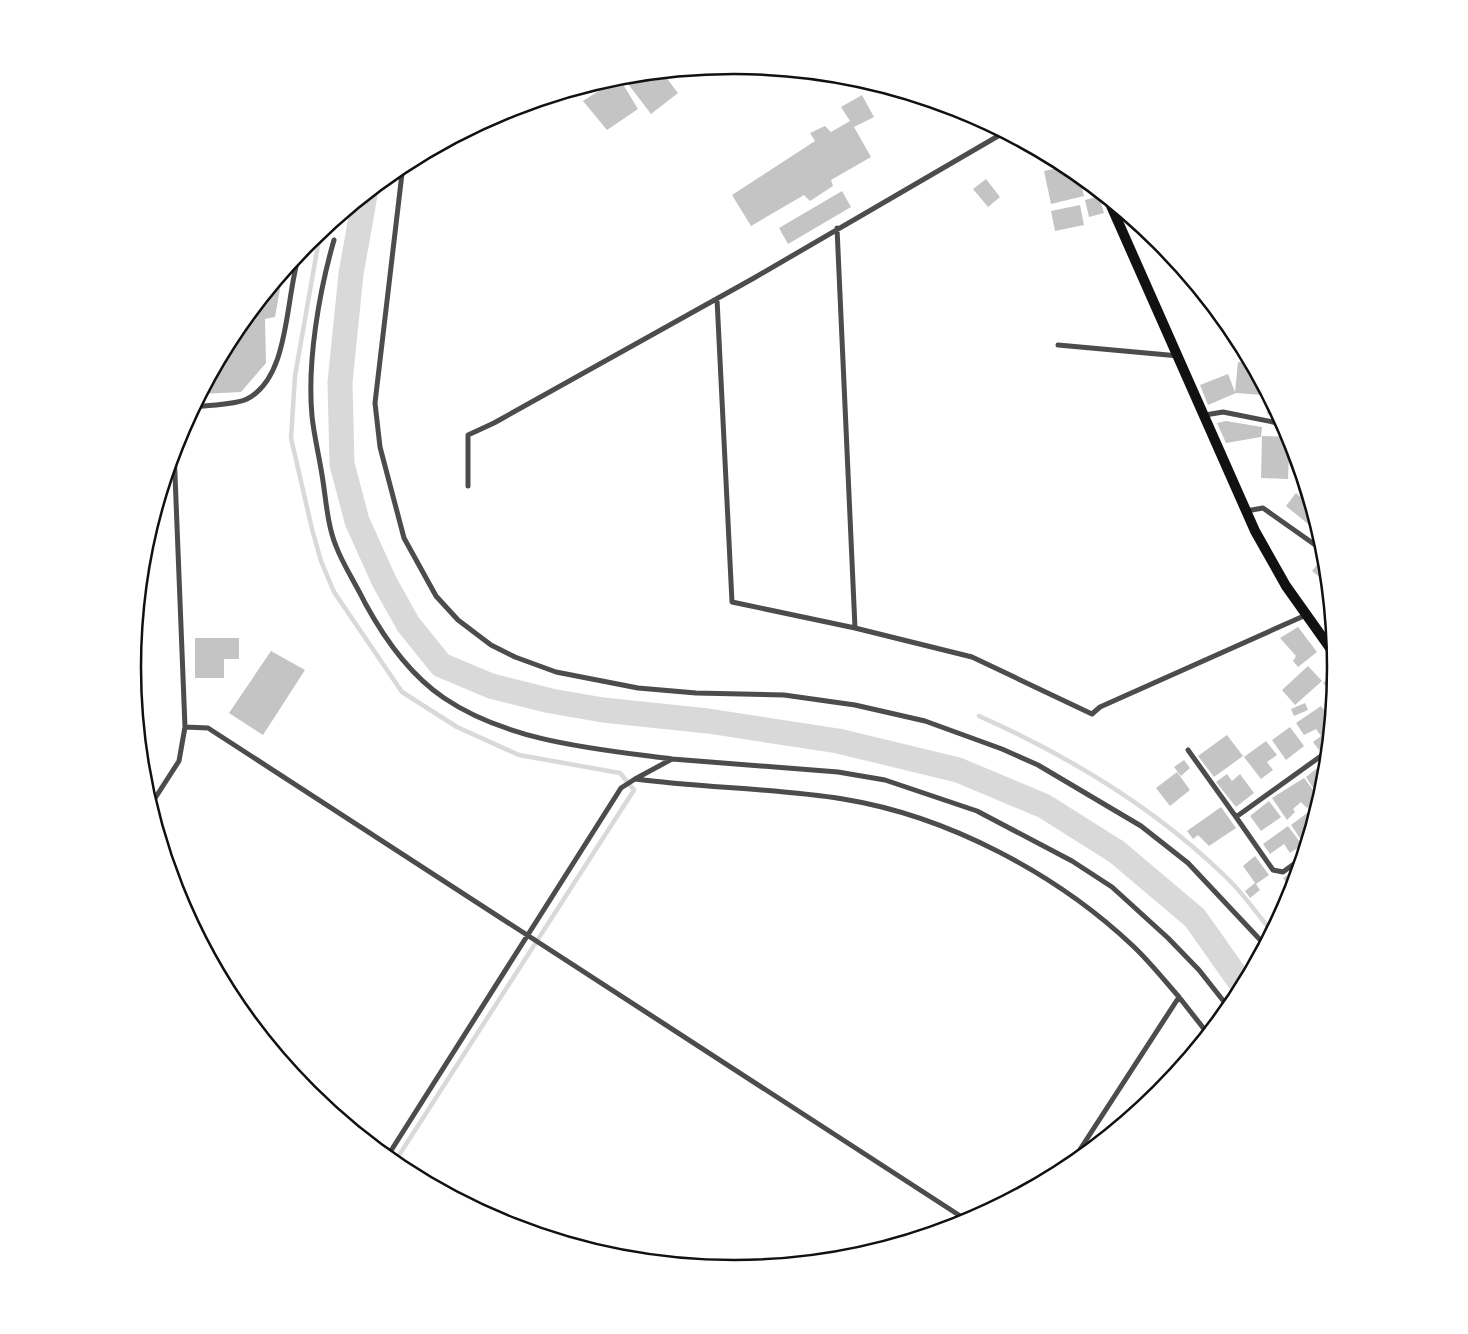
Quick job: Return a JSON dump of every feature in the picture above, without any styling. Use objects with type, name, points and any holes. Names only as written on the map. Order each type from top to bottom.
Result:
[{"type":"main road","points":[[1114,212],[1246,511],[1286,586],[1326,643]]},
{"type":"street","points":[[468,486],[468,434],[494,423],[718,298],[998,136]]},
{"type":"street","points":[[402,176],[376,403],[380,447],[404,538],[436,596],[458,620],[491,645],[515,657],[556,672],[638,688],[696,693],[784,695],[855,705],[925,721],[1002,749],[1046,770],[1141,826],[1188,864],[1260,940]]},
{"type":"street","points":[[837,228],[855,628]]},
{"type":"street","points":[[334,240],[323,280],[312,369],[312,415],[328,514],[336,545],[376,624],[395,651],[443,698],[477,716],[530,735],[615,752],[672,759],[857,775],[885,780],[977,810],[1072,861],[1112,887],[1168,938],[1224,1002]]},
{"type":"street","points":[[202,406],[245,400],[262,390],[272,373],[283,338],[294,270]]},
{"type":"street","points":[[718,298],[732,602],[855,628],[972,657],[1092,714],[1100,707],[1307,615]]},
{"type":"street","points":[[1058,345],[1179,356]]},
{"type":"street","points":[[1205,415],[1223,412],[1274,422]]},
{"type":"street","points":[[155,798],[179,761],[185,727],[175,469]]},
{"type":"street","points":[[1246,511],[1263,508],[1314,544]]},
{"type":"street","points":[[185,727],[208,728],[960,1216]]},
{"type":"street","points":[[1188,750],[1273,870],[1283,872],[1294,864]]},
{"type":"street","points":[[1236,817],[1320,757]]},
{"type":"street","points":[[391,1151],[621,788],[672,759]]},
{"type":"street","points":[[635,779],[843,799],[905,813],[978,841],[1065,890],[1133,946],[1179,997],[1204,1029]]},
{"type":"street","points":[[1081,1148],[1179,997]]},
{"type":"building","points":[[667,78],[678,93],[651,114],[628,84]]},
{"type":"building","points":[[623,84],[638,109],[607,130],[583,101],[602,89]]},
{"type":"building","points":[[862,95],[874,117],[854,127],[871,157],[831,180],[833,186],[810,201],[804,195],[751,226],[732,195],[815,141],[810,133],[825,126],[831,132],[850,121],[841,107]]},
{"type":"building","points":[[1055,169],[1082,187],[1084,196],[1051,204],[1044,171]]},
{"type":"building","points":[[986,179],[1000,197],[988,207],[973,189]]},
{"type":"building","points":[[842,191],[851,207],[788,244],[779,228]]},
{"type":"building","points":[[1096,197],[1100,200],[1104,213],[1089,217],[1085,200]]},
{"type":"building","points":[[1080,205],[1084,225],[1055,231],[1051,211]]},
{"type":"building","points":[[281,285],[275,317],[265,319],[266,363],[241,392],[208,394],[241,337]]},
{"type":"building","points":[[1238,362],[1243,362],[1261,395],[1236,393],[1208,405],[1200,385],[1228,374],[1235,392]]},
{"type":"building","points":[[1226,421],[1262,427],[1261,437],[1226,443],[1217,423]]},
{"type":"building","points":[[1262,436],[1280,437],[1289,458],[1288,479],[1261,478]]},
{"type":"building","points":[[1296,493],[1303,499],[1309,523],[1308,524],[1286,506]]},
{"type":"building","points":[[1318,564],[1320,578],[1312,571]]},
{"type":"building","points":[[1298,627],[1317,652],[1298,667],[1293,661],[1296,656],[1280,638]]},
{"type":"building","points":[[195,638],[239,638],[239,659],[224,659],[224,678],[195,678]]},
{"type":"building","points":[[271,651],[305,670],[263,735],[229,713]]},
{"type":"building","points":[[1308,666],[1322,681],[1295,705],[1282,690]]},
{"type":"building","points":[[1305,703],[1308,710],[1294,716],[1291,709]]},
{"type":"building","points":[[1321,706],[1325,711],[1321,748],[1319,750],[1313,742],[1321,736],[1316,729],[1304,735],[1296,723]]},
{"type":"building","points":[[1290,727],[1304,746],[1286,760],[1272,740]]},
{"type":"building","points":[[1227,735],[1243,756],[1214,777],[1198,756]]},
{"type":"building","points":[[1266,741],[1277,755],[1267,762],[1273,770],[1261,779],[1244,757]]},
{"type":"building","points":[[1184,760],[1190,768],[1181,776],[1174,767]]},
{"type":"building","points":[[1318,767],[1314,790],[1306,777]]},
{"type":"building","points":[[1177,772],[1190,790],[1170,806],[1156,788]]},
{"type":"building","points":[[1227,774],[1232,781],[1240,774],[1254,793],[1236,807],[1216,782]]},
{"type":"building","points":[[1304,778],[1314,791],[1311,805],[1307,808],[1301,802],[1293,809],[1295,812],[1287,820],[1272,798]]},
{"type":"building","points":[[1269,801],[1281,817],[1261,831],[1250,816]]},
{"type":"building","points":[[1221,807],[1236,828],[1209,846],[1198,835],[1193,839],[1187,831]]},
{"type":"building","points":[[1309,811],[1301,840],[1291,825]]},
{"type":"building","points":[[1288,826],[1300,843],[1299,847],[1290,853],[1284,844],[1270,854],[1263,844]]},
{"type":"building","points":[[1255,856],[1269,875],[1256,884],[1260,890],[1250,898],[1245,891],[1255,883],[1243,866]]},
{"type":"building","points":[[1290,874],[1286,883],[1283,878]]},
{"type":"waterway","points":[[363,204],[351,274],[340,382],[342,464],[357,521],[384,581],[408,624],[441,665],[491,686],[551,701],[603,710],[708,721],[838,741],[958,770],[1044,806],[1117,852],[1195,918],[1238,979]]},
{"type":"waterway","points":[[318,245],[295,376],[291,438],[312,529],[321,561],[334,592],[402,692],[457,727],[519,755],[620,773],[634,790],[398,1156]]},
{"type":"waterway","points":[[979,716],[1046,748],[1140,806],[1170,828],[1226,877],[1267,926]]}]
